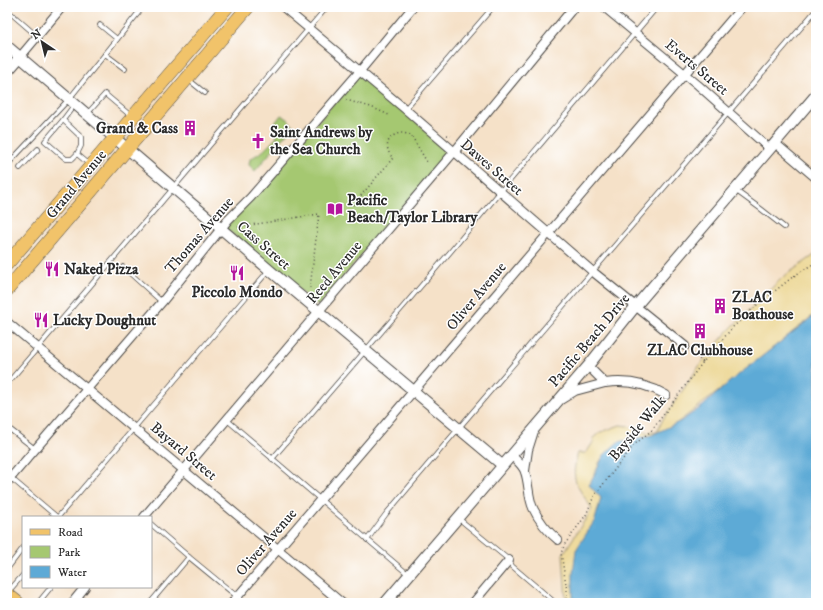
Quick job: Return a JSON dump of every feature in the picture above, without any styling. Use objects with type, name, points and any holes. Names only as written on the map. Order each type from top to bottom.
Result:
[{"type":"main road","name":"Grand Avenue","points":[[7,264],[227,7]]},
{"type":"main road","name":"Grand Avenue","points":[[7,290],[248,7]]},
{"type":"main road","points":[[7,593],[18,603]]},
{"type":"street","points":[[7,72],[62,7]]},
{"type":"street","name":"Dawes Street","points":[[283,7],[405,109],[592,271],[686,348]]},
{"type":"street","name":"Thomas Avenue","points":[[9,480],[162,302],[221,228],[251,197],[413,7]]},
{"type":"street","name":"Reed Avenue","points":[[145,516],[454,152],[574,7]]},
{"type":"street","name":"Everts Street","points":[[604,7],[728,112],[816,178]]},
{"type":"street","name":"Oliver Avenue","points":[[235,600],[742,7]]},
{"type":"street","name":"Cass Street","points":[[7,46],[269,270],[502,465]]},
{"type":"street","name":"Pacific Beach Drive","points":[[384,603],[588,366],[635,307],[816,95]]},
{"type":"street","name":"Bayard Street","points":[[7,322],[342,603]]},
{"type":"street","points":[[588,366],[605,383]]},
{"type":"street","points":[[557,402],[575,391],[619,381],[643,385],[656,389],[666,395]]},
{"type":"street","points":[[536,426],[528,450],[525,471],[528,489],[533,508],[544,528],[558,540]]},
{"type":"street","points":[[511,455],[521,464],[525,471]]},
{"type":"street","points":[[473,603],[509,560]]},
{"type":"street","points":[[72,603],[84,588]]},
{"type":"lane","points":[[62,120],[81,137],[77,154],[72,159],[66,159],[45,141],[62,120],[72,101],[105,54],[143,7]]},
{"type":"lane","points":[[7,384],[327,7]]},
{"type":"lane","points":[[405,109],[493,7]]},
{"type":"lane","points":[[272,459],[657,7]]},
{"type":"lane","points":[[7,10],[37,36]]},
{"type":"lane","points":[[367,540],[386,514],[458,429],[816,10]]},
{"type":"lane","points":[[100,25],[117,39]]},
{"type":"lane","points":[[105,54],[126,69]]},
{"type":"lane","points":[[187,79],[205,93]]},
{"type":"lane","points":[[87,114],[104,94],[132,118]]},
{"type":"lane","points":[[7,165],[72,101]]},
{"type":"lane","points":[[20,168],[38,148]]},
{"type":"lane","points":[[77,154],[91,166]]},
{"type":"lane","points":[[735,190],[784,227]]},
{"type":"lane","points":[[123,267],[162,302]]},
{"type":"lane","points":[[58,516],[269,270]]},
{"type":"lane","points":[[227,420],[409,575]]},
{"type":"lane","points":[[7,427],[35,450]]},
{"type":"lane","points":[[9,480],[56,516]]},
{"type":"lane","points":[[458,518],[509,560],[512,566],[552,600]]},
{"type":"lane","points":[[152,525],[235,600],[245,603]]},
{"type":"lane","points":[[7,569],[22,549]]},
{"type":"lane","points":[[150,603],[189,557]]},
{"type":"lane","points":[[7,593],[22,576]]},
{"type":"lane","points":[[38,603],[50,588]]},
{"type":"lane","points":[[78,596],[87,603]]},
{"type":"path","points":[[346,100],[371,107],[389,116]]},
{"type":"path","points":[[353,205],[393,158],[388,151],[387,144],[395,135],[402,133],[411,135],[427,162]]},
{"type":"path","points":[[238,227],[320,214],[310,288]]},
{"type":"path","name":"Bayside Walk","points":[[566,603],[567,591],[561,553],[565,544],[586,515],[594,496],[634,445],[652,430],[702,362],[733,327],[757,305],[794,276],[816,262]]},
{"type":"path","points":[[686,348],[702,362]]},
{"type":"green space","points":[[359,74],[451,151],[318,306],[225,228]]},
{"type":"green space","points":[[281,115],[288,119],[293,126],[255,171],[249,165],[250,159],[263,151],[277,137],[275,123]]},
{"type":"sand","points":[[816,254],[816,313],[732,381],[652,442],[618,442],[604,455],[599,463],[601,499],[599,603],[566,603],[563,554],[592,509],[576,483],[574,470],[578,453],[586,453],[594,441],[592,439],[599,433],[620,425],[628,426],[646,433],[657,432],[663,419],[702,362],[729,330],[783,277]]},
{"type":"water","points":[[816,314],[816,603],[573,603],[573,573],[576,550],[595,520],[601,498],[589,485],[604,455],[618,442],[652,435],[681,421],[703,406],[728,383]]},
{"type":"place","name":"Grand & Cass","points":[[190,128]]},
{"type":"place","name":"Saint Andrews by the Sea Church","points":[[258,141]]},
{"type":"place","name":"Pacific Beach/Taylor Library","points":[[335,209]]},
{"type":"place","name":"Naked Pizza","points":[[52,269]]},
{"type":"place","name":"Piccolo Mondo","points":[[237,273]]},
{"type":"place","name":"ZLAC Boathouse","points":[[720,306]]},
{"type":"place","name":"Lucky Doughnut","points":[[41,320]]},
{"type":"place","name":"ZLAC Clubhouse","points":[[700,331]]}]
